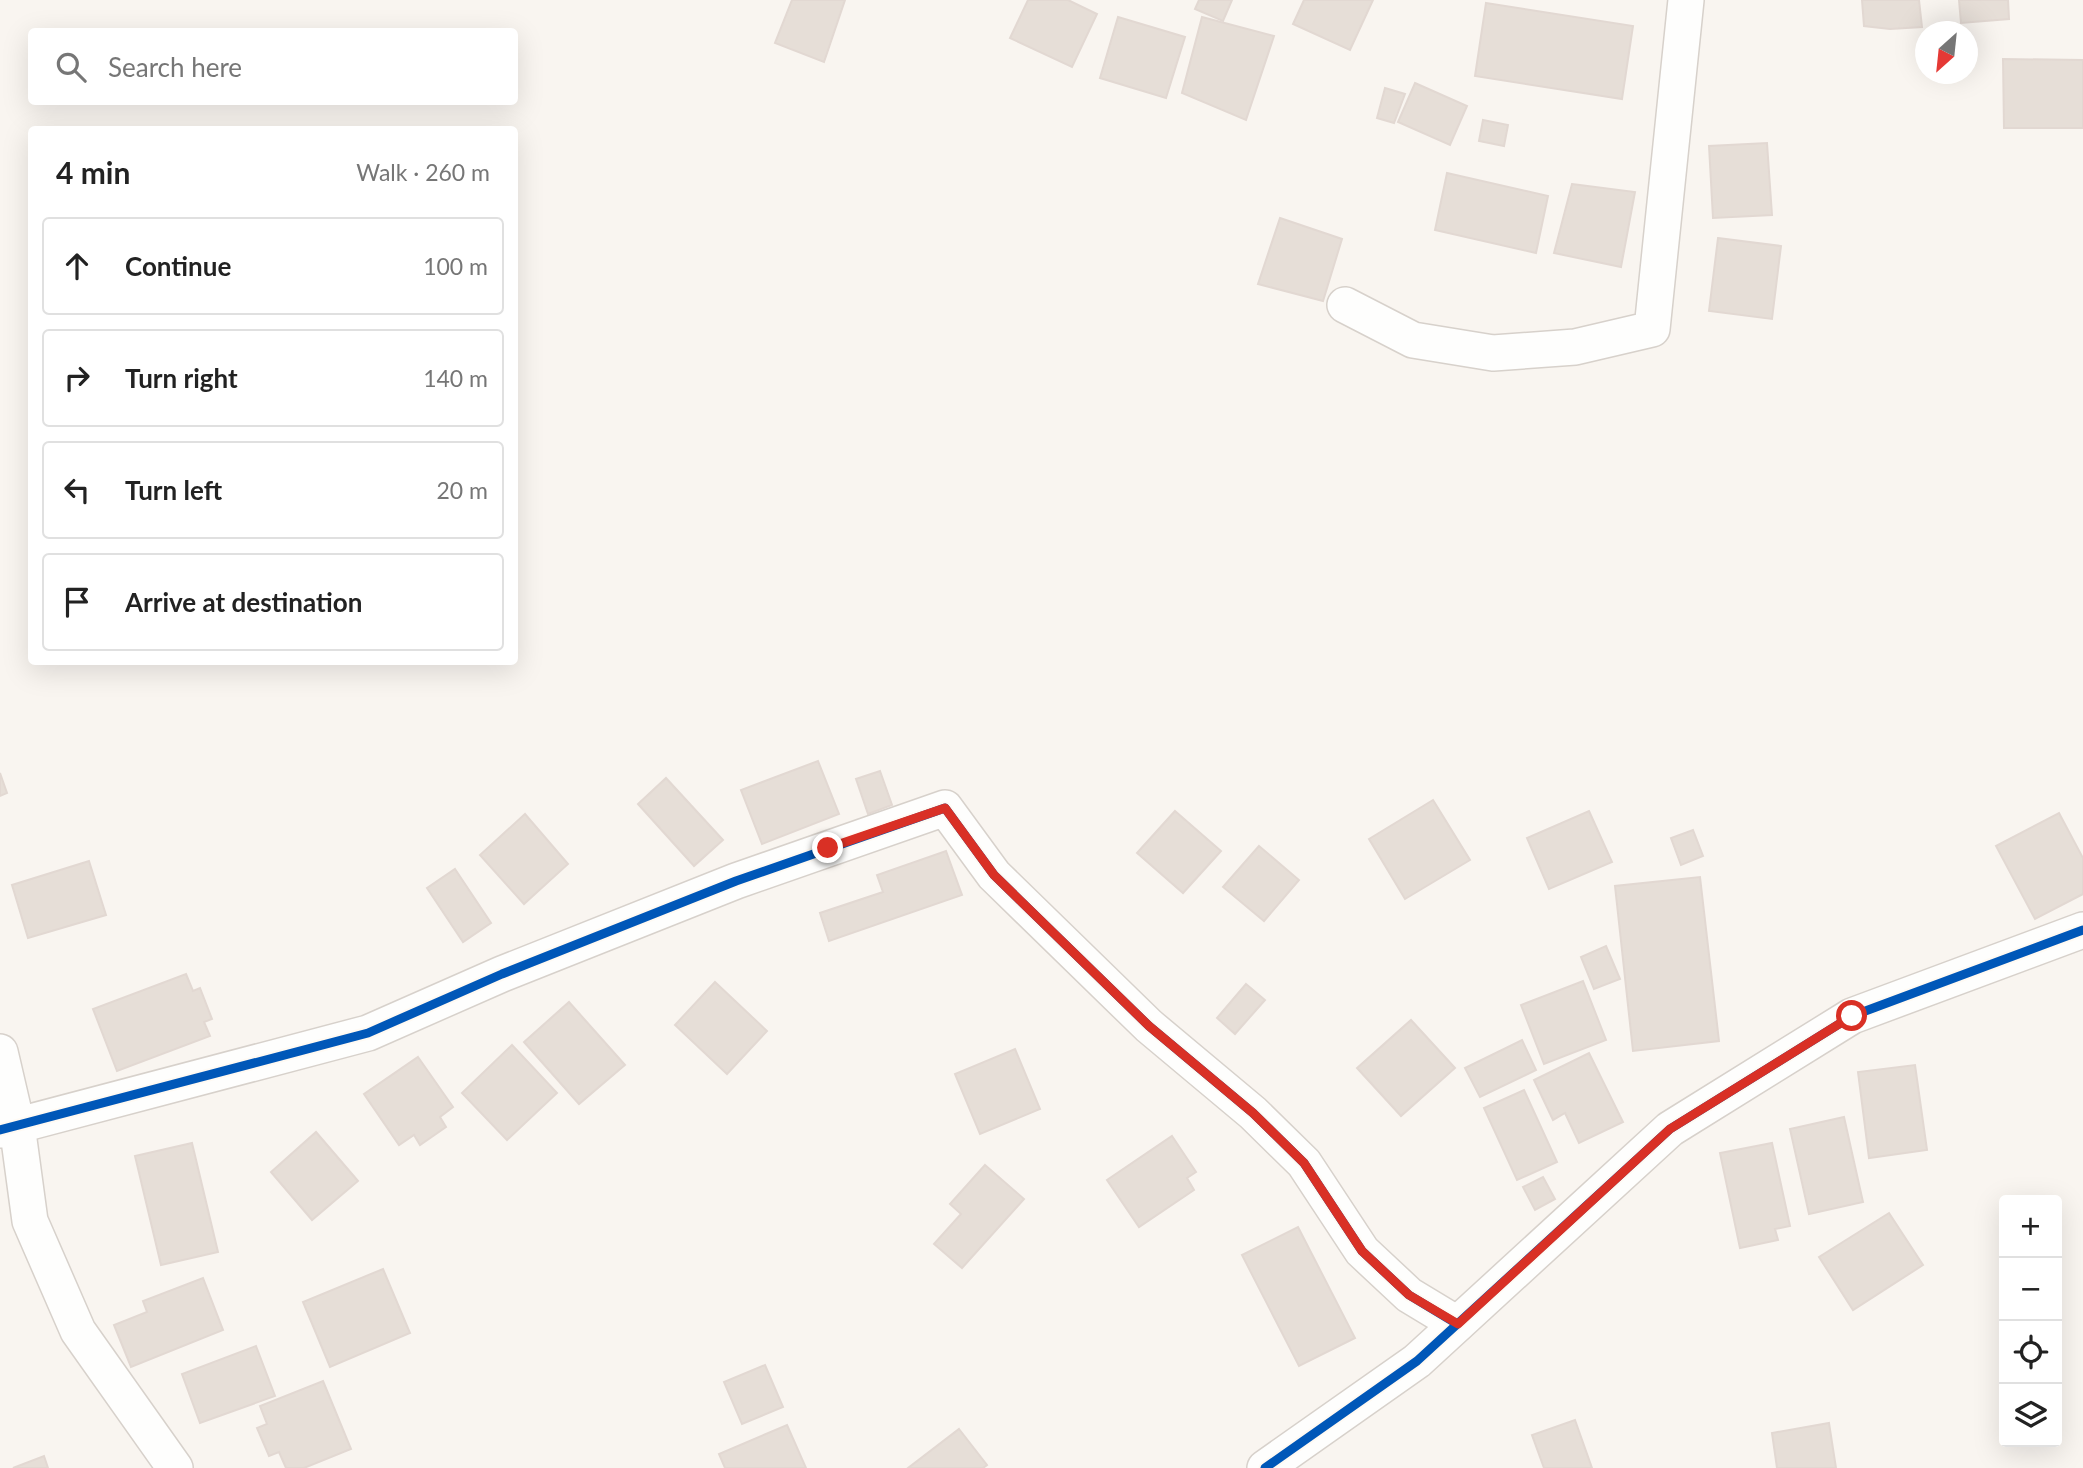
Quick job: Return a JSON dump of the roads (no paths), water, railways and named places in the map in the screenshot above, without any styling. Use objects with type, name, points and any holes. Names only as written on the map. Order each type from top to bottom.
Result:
[{"type":"street","points":[[1345,305],[1413,340],[1493,353],[1575,347],[1652,329],[1686,0]]},
{"type":"street","points":[[8,1127],[368,1033],[502,974],[736,881],[945,808],[994,875],[1149,1026],[1253,1113],[1304,1163],[1362,1251],[1409,1295],[1458,1324]]},
{"type":"street","points":[[1265,1468],[1417,1361],[1670,1129],[1852,1016],[2083,930]]},
{"type":"street","points":[[0,1052],[8,1127],[30,1221],[78,1331],[175,1468]]}]
